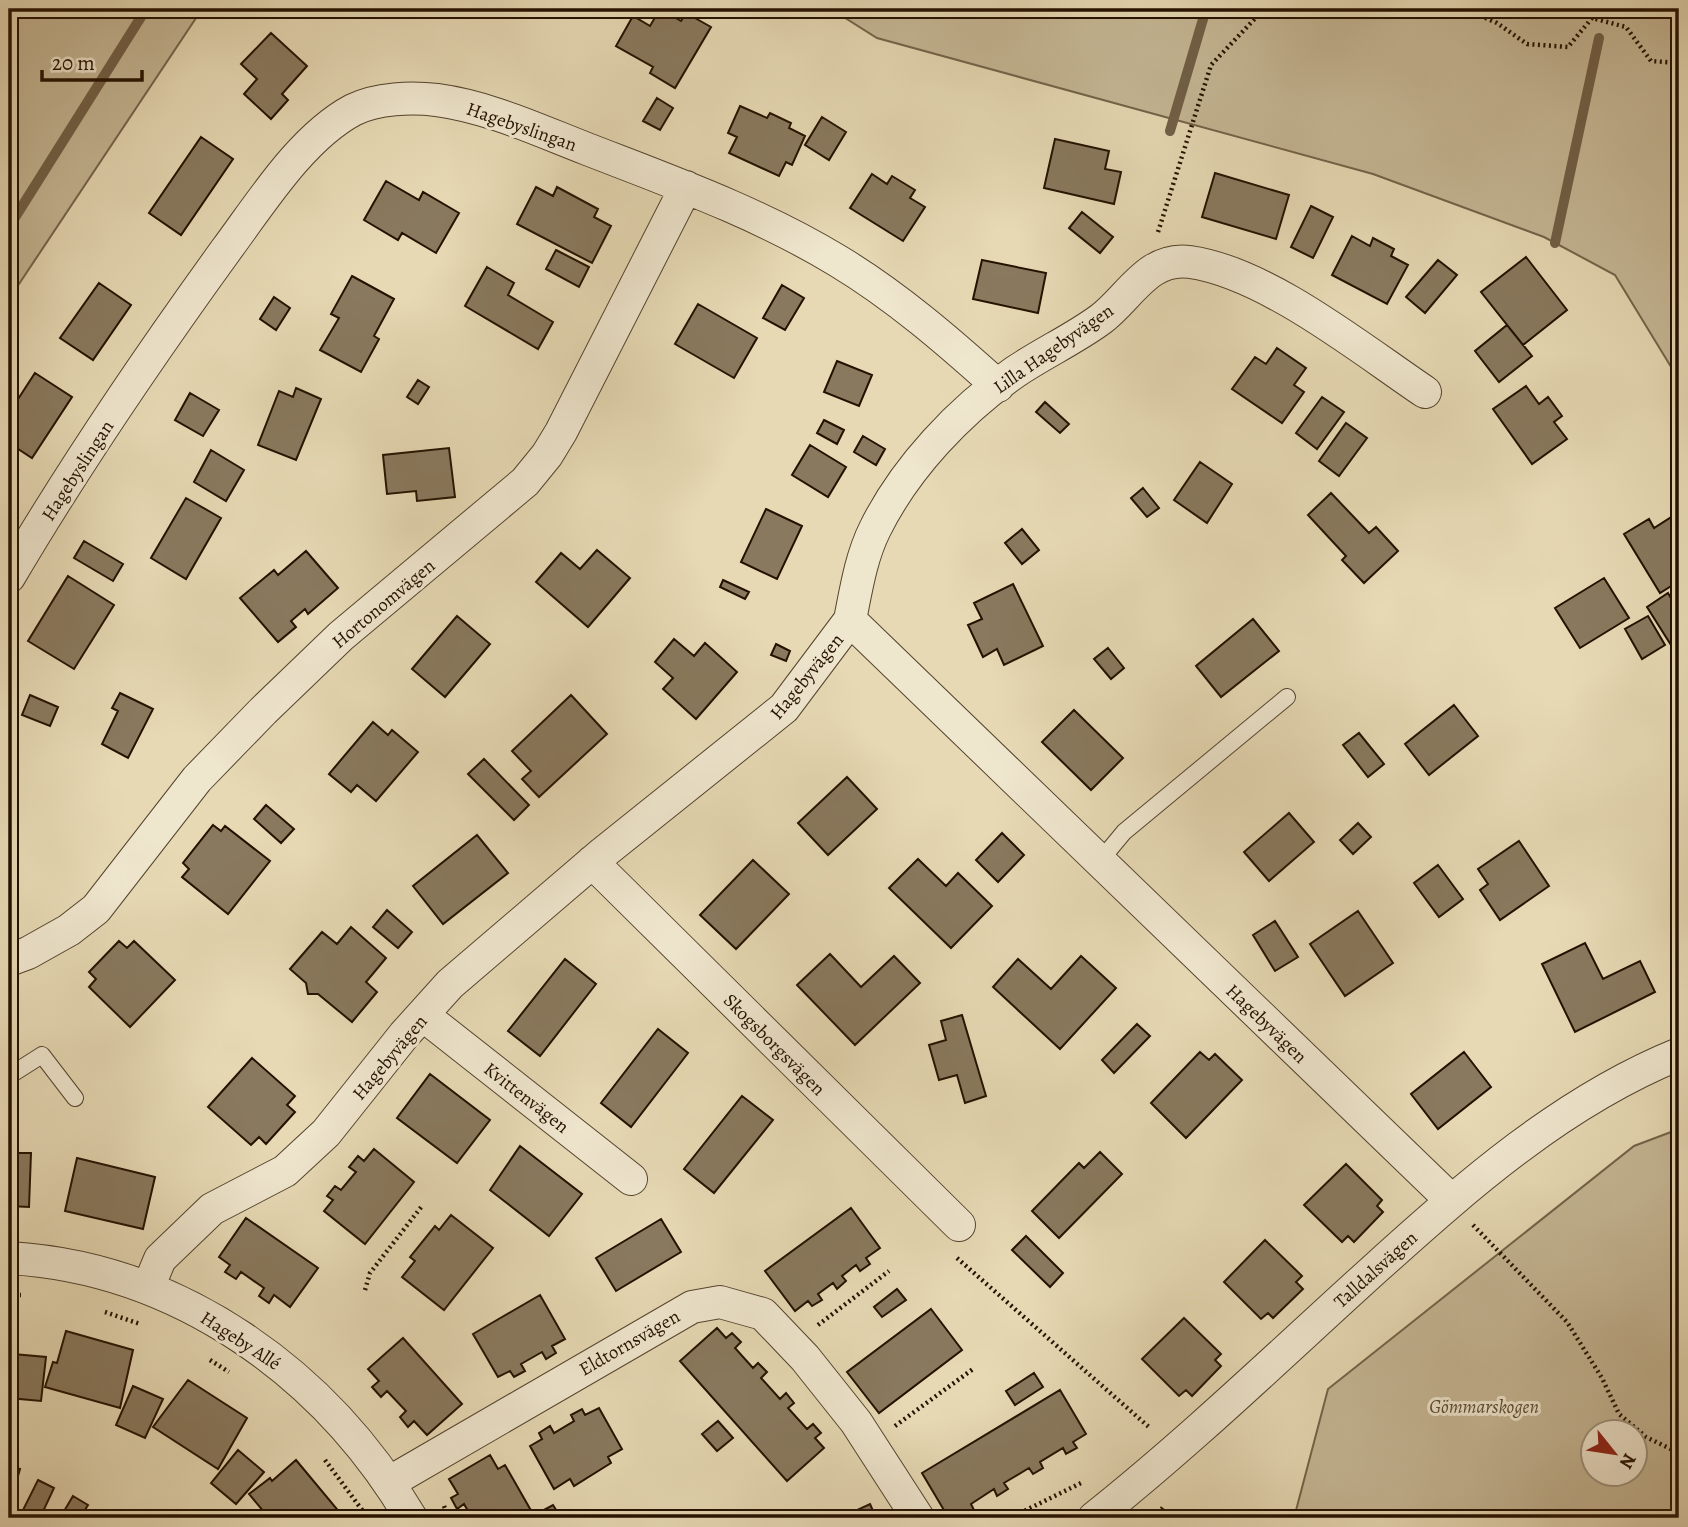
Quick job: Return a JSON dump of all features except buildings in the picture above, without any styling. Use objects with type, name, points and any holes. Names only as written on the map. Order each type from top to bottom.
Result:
[{"type":"street","name":"Hagebyslingan","points":[[9,577],[159,343],[283,172],[338,120],[355,109],[409,99],[437,100],[487,110],[686,187],[765,222],[838,261],[926,325],[998,386]]},
{"type":"street","name":"Hortonomvägen","points":[[9,960],[69,930],[96,909],[197,779],[263,711],[341,636],[449,548],[538,467],[561,432],[686,187]]},
{"type":"street","points":[[1154,267],[1171,261],[1190,262],[1227,272],[1325,324],[1425,392]]},
{"type":"street","name":"Lilla Hagebyvägen","points":[[850,620],[875,530],[892,501],[947,432],[998,386],[1102,317],[1154,267]]},
{"type":"street","name":"Hagebyvägen","points":[[148,1289],[160,1259],[191,1227],[212,1209],[285,1171],[326,1133],[404,1035],[424,1016],[450,984],[592,862],[784,708],[850,620],[1452,1201]]},
{"type":"street","name":"Skogsborgsvägen","points":[[592,862],[954,1238]]},
{"type":"street","name":"Kvittenvägen","points":[[424,1016],[631,1179]]},
{"type":"street","name":"Talldalsvägen","points":[[1094,1518],[1143,1479],[1452,1201],[1519,1145],[1600,1094],[1679,1054]]},
{"type":"street","name":"Hageby Allé","points":[[9,1258],[77,1266],[148,1289],[195,1309],[273,1358],[333,1412],[390,1482],[411,1518]]},
{"type":"street","name":"Eldtornsvägen","points":[[390,1482],[692,1307],[720,1302],[763,1314],[793,1345],[871,1444],[918,1518]]},
{"type":"lane","points":[[1100,861],[1124,832],[1287,696]]},
{"type":"lane","points":[[9,1076],[42,1055],[75,1098]]},
{"type":"path","points":[[1154,267],[1156,238],[1210,65],[1264,9]]},
{"type":"path","points":[[1465,9],[1497,23],[1527,44],[1568,47],[1592,18],[1626,27],[1651,61],[1679,64]]},
{"type":"path","points":[[365,1290],[370,1273],[422,1206]]},
{"type":"path","points":[[1473,1225],[1567,1322],[1602,1378],[1619,1414],[1646,1437],[1679,1453]]},
{"type":"path","points":[[954,1238],[1156,1433]]},
{"type":"path","points":[[793,1345],[889,1271]]},
{"type":"path","points":[[9,1295],[24,1296]]},
{"type":"path","points":[[97,1309],[147,1327]]},
{"type":"path","points":[[204,1357],[236,1377]]},
{"type":"path","points":[[871,1444],[972,1369]]},
{"type":"path","points":[[323,1457],[368,1518]]},
{"type":"green space","points":[[9,9],[202,9],[9,299]]},
{"type":"green space","points":[[831,9],[1679,9],[1679,380],[1615,275],[1544,237],[1373,174],[877,38]]},
{"type":"green space","name":"Gömmarskogen","points":[[1679,1129],[1679,1518],[1294,1518],[1328,1389],[1634,1146]]},
{"type":"waterway","points":[[9,227],[146,9]]},
{"type":"waterway","points":[[1170,131],[1206,9]]},
{"type":"waterway","points":[[1555,243],[1599,38]]}]
